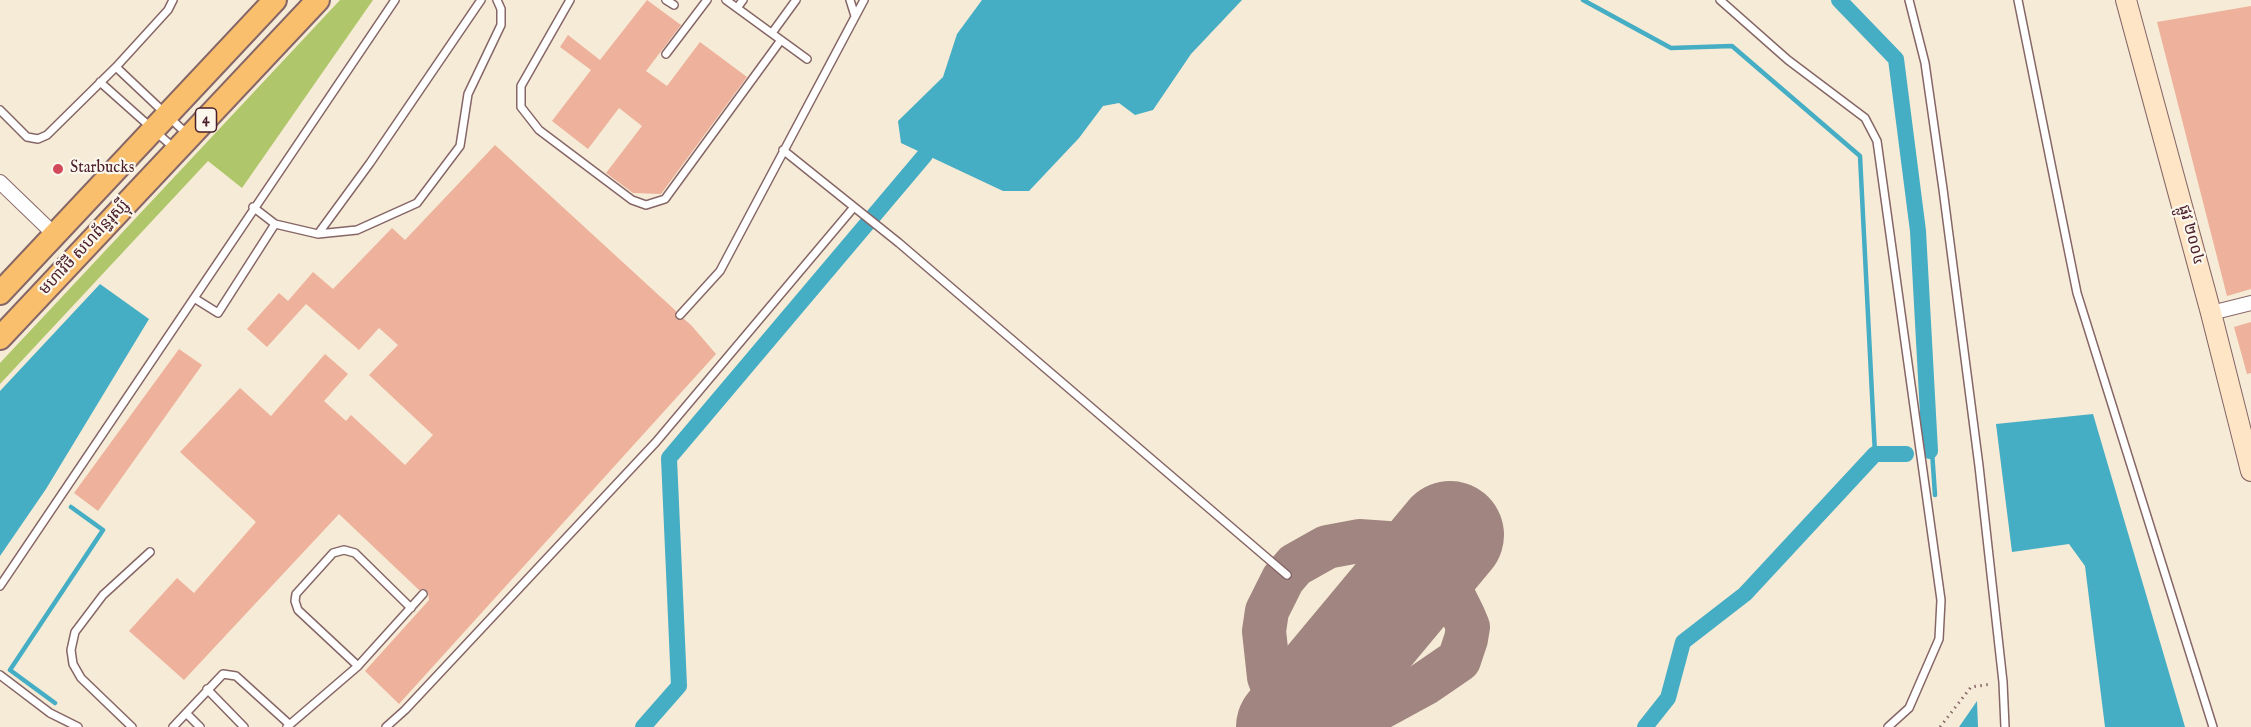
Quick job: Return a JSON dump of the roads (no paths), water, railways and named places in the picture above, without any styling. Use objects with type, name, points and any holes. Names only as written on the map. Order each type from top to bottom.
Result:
[{"type":"highway","name":"មហាវិថី សហព័ន្ធរុស្ស៊ី","points":[[0,293],[275,0]]},
{"type":"highway","name":"មហាវិថី សហព័ន្ធរុស្ស៊ី","points":[[0,338],[318,0]]},
{"type":"main road","name":"ផ្លូវ ២០០៤","points":[[2126,0],[2211,313],[2251,471]]},
{"type":"street","points":[[0,182],[55,235]]},
{"type":"street","points":[[2211,313],[2251,303]]},
{"type":"lane","points":[[0,110],[27,137],[38,139],[47,135],[116,67],[168,10],[173,0]]},
{"type":"lane","points":[[0,586],[253,207],[395,0]]},
{"type":"lane","points":[[318,234],[370,163],[481,0]]},
{"type":"lane","points":[[253,207],[275,224],[318,234],[357,230],[417,203],[460,146],[468,94],[501,25],[501,9],[497,0]]},
{"type":"lane","points":[[570,0],[521,86],[521,107],[539,130],[632,200],[646,205],[664,199],[781,40]]},
{"type":"lane","points":[[666,0],[674,5]]},
{"type":"lane","points":[[666,54],[706,0]]},
{"type":"lane","points":[[726,0],[807,59]]},
{"type":"lane","points":[[737,8],[743,0]]},
{"type":"lane","points":[[772,33],[796,0]]},
{"type":"lane","points":[[849,0],[855,16]]},
{"type":"lane","points":[[680,315],[720,272],[864,0]]},
{"type":"lane","points":[[1720,0],[1788,60],[1864,118],[1877,141],[1941,600],[1940,639],[1909,708],[1888,727]]},
{"type":"lane","points":[[1909,0],[1925,63],[1943,189],[1979,466],[2003,682],[2005,727]]},
{"type":"lane","points":[[2018,0],[2077,293],[2213,727]]},
{"type":"lane","points":[[116,67],[160,122],[184,144]]},
{"type":"lane","points":[[100,82],[160,122],[184,144]]},
{"type":"lane","points":[[783,150],[900,243],[1287,574]]},
{"type":"lane","points":[[386,727],[405,710],[656,442],[854,207]]},
{"type":"lane","points":[[194,298],[218,313],[275,224]]},
{"type":"lane","points":[[358,666],[298,610],[295,601],[296,594],[333,553],[344,550],[355,553],[411,608]]},
{"type":"lane","points":[[132,727],[81,678],[73,664],[71,650],[75,632],[103,595],[150,552]]},
{"type":"lane","points":[[173,727],[223,674],[236,676],[288,726],[358,666],[423,594]]},
{"type":"lane","points":[[0,675],[50,713],[78,727]]},
{"type":"lane","points":[[207,689],[244,727]]},
{"type":"lane","points":[[186,712],[200,727]]},
{"type":"water","points":[[982,0],[1242,0],[1191,54],[1153,110],[1135,115],[1119,103],[1103,106],[1079,138],[1029,191],[1003,191],[901,143],[898,121],[943,77],[957,34]]},
{"type":"water","points":[[100,284],[149,319],[46,489],[0,556],[0,391]]},
{"type":"water","points":[[2093,414],[2185,727],[2105,727],[2085,566],[2069,544],[2012,552],[1996,424]]},
{"type":"water","points":[[1977,701],[1978,727],[1959,727]]},
{"type":"waterway","points":[[1583,0],[1671,48],[1732,46],[1860,156],[1875,454]]},
{"type":"waterway","points":[[1839,0],[1896,59],[1918,231],[1930,451]]},
{"type":"waterway","points":[[643,727],[679,686],[669,458],[925,155]]},
{"type":"waterway","points":[[1932,451],[1935,495]]},
{"type":"waterway","points":[[1645,727],[1668,698],[1683,642],[1745,594],[1875,454],[1906,454]]},
{"type":"waterway","points":[[55,703],[10,670],[103,530],[71,507]]},
{"type":"place","name":"Starbucks","points":[[58,169]]}]
